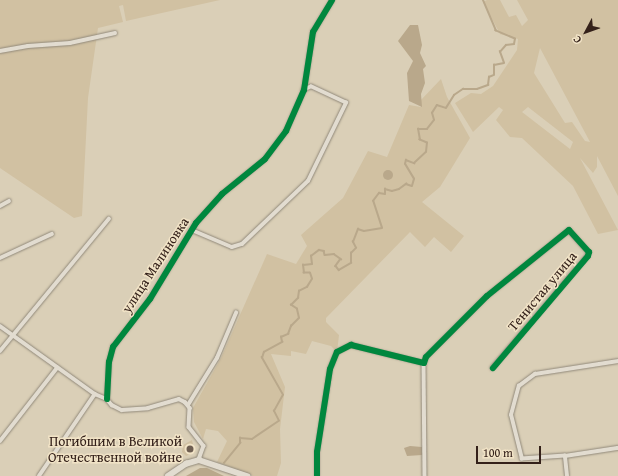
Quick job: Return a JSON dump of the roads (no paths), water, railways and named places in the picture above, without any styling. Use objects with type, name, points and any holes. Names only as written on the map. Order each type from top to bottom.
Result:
[{"type":"street","points":[[192,230],[232,247],[242,244],[308,182],[346,103],[311,88],[304,90],[313,32],[332,0]]},
{"type":"street","points":[[0,51],[28,46],[70,43],[115,33]]},
{"type":"street","name":"улица Малиновка","points":[[107,399],[109,362],[113,347],[150,299],[192,230],[222,194],[265,159],[286,132],[297,102],[304,90]]},
{"type":"street","points":[[0,206],[9,201]]},
{"type":"street","points":[[0,351],[109,219]]},
{"type":"street","name":"Тенистая улица","points":[[424,363],[426,357],[487,296],[569,230],[589,252],[588,256],[493,368]]},
{"type":"street","points":[[0,258],[52,234]]},
{"type":"street","points":[[199,460],[204,446],[189,427],[188,405],[217,358],[236,313]]},
{"type":"street","points":[[0,326],[56,368],[95,394],[107,399],[112,405],[122,410],[148,408],[179,399],[188,405]]},
{"type":"street","points":[[317,476],[317,452],[330,370],[337,352],[351,345],[424,363],[425,476]]},
{"type":"street","points":[[618,361],[535,374],[519,386],[511,416],[522,459],[565,456],[618,448]]},
{"type":"street","points":[[0,440],[56,368]]},
{"type":"street","points":[[39,476],[95,394]]},
{"type":"street","points":[[565,456],[566,476]]},
{"type":"street","points":[[168,476],[186,464],[199,460],[247,476]]},
{"type":"waterway","points":[[224,463],[240,443],[240,438],[252,439],[279,421],[274,411],[283,395],[262,358],[264,352],[282,342],[281,337],[288,334],[291,326],[299,318],[297,309],[291,305],[298,298],[299,291],[307,287],[312,279],[310,273],[304,273],[303,265],[312,264],[311,256],[319,250],[324,251],[325,255],[334,254],[341,259],[336,266],[339,270],[351,263],[351,253],[356,248],[353,242],[358,229],[364,231],[382,228],[373,201],[379,193],[385,194],[385,189],[392,191],[399,189],[406,184],[412,186],[414,179],[405,164],[406,160],[414,163],[426,152],[427,143],[420,140],[418,129],[427,129],[434,120],[432,113],[437,105],[446,108],[454,95],[463,89],[477,89],[488,85],[489,77],[494,75],[494,65],[504,63],[500,52],[506,45],[514,44],[515,39],[496,31],[483,0]]},
{"type":"place","name":"Погибшим в Великой Отечественной войне","points":[[190,449]]}]
